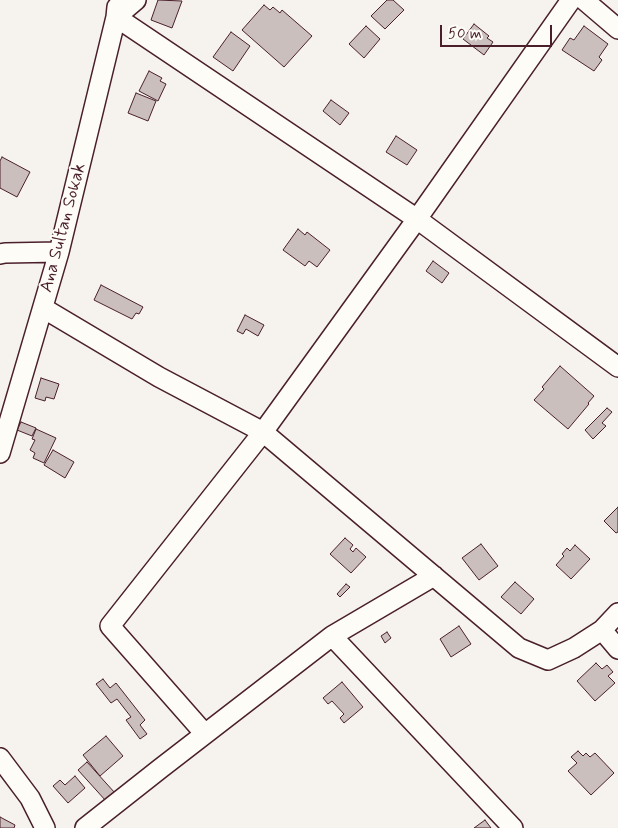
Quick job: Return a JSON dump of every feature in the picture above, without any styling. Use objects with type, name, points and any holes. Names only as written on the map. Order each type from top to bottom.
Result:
[{"type":"street","points":[[136,0],[117,9],[418,219],[618,367]]},
{"type":"street","points":[[205,734],[110,626],[263,432],[418,219],[571,0]]},
{"type":"street","points":[[584,0],[618,29]]},
{"type":"street","name":"Ana Sultan Sokak","points":[[0,452],[59,252],[117,9]]},
{"type":"street","points":[[0,254],[59,252]]},
{"type":"street","points":[[43,308],[159,377],[263,432],[519,648],[548,660],[574,648],[602,630],[618,613]]},
{"type":"street","points":[[85,828],[332,636],[434,576]]},
{"type":"street","points":[[602,630],[618,649]]},
{"type":"street","points":[[332,636],[513,828]]},
{"type":"street","points":[[0,758],[30,798],[45,828]]},
{"type":"building","points":[[158,0],[182,1],[172,28],[151,20]]},
{"type":"building","points":[[387,0],[393,0],[404,10],[385,29],[371,16]]},
{"type":"building","points":[[264,5],[270,10],[273,7],[280,13],[282,10],[312,36],[284,67],[242,30]]},
{"type":"building","points":[[474,24],[489,36],[487,38],[493,42],[484,55],[463,39]]},
{"type":"building","points":[[366,26],[380,39],[364,58],[349,44]]},
{"type":"building","points":[[584,26],[608,44],[599,57],[602,60],[594,71],[562,50],[570,38],[574,40]]},
{"type":"building","points":[[231,32],[250,46],[233,71],[213,57]]},
{"type":"building","points":[[149,71],[162,78],[160,81],[166,84],[158,101],[139,91]]},
{"type":"building","points":[[136,93],[156,101],[148,121],[128,113]]},
{"type":"building","points":[[331,100],[349,113],[340,125],[323,111]]},
{"type":"building","points":[[396,136],[417,150],[407,165],[386,152]]},
{"type":"building","points":[[2,157],[30,172],[17,197],[0,188],[0,161]]},
{"type":"building","points":[[298,229],[305,235],[307,232],[330,250],[317,267],[309,261],[305,266],[283,250]]},
{"type":"building","points":[[433,261],[449,273],[442,283],[426,271]]},
{"type":"building","points":[[101,285],[143,307],[139,314],[136,313],[132,319],[94,300]]},
{"type":"building","points":[[245,315],[264,325],[258,336],[246,329],[243,334],[237,331]]},
{"type":"building","points":[[560,366],[594,396],[568,429],[534,400],[544,389],[542,387]]},
{"type":"building","points":[[41,378],[59,384],[54,399],[46,397],[45,401],[35,398]]},
{"type":"building","points":[[607,408],[612,412],[602,423],[606,426],[593,439],[585,430]]},
{"type":"building","points":[[21,422],[36,428],[32,436],[17,430]]},
{"type":"building","points":[[36,429],[56,438],[44,463],[33,458],[35,453],[30,450],[35,440],[32,439]]},
{"type":"building","points":[[53,450],[74,462],[65,478],[44,465]]},
{"type":"building","points":[[618,507],[618,532],[616,533],[604,521]]},
{"type":"building","points":[[345,538],[353,545],[350,549],[353,552],[356,548],[366,557],[351,573],[330,554]]},
{"type":"building","points":[[481,544],[498,566],[479,580],[462,558]]},
{"type":"building","points":[[575,545],[590,559],[571,579],[556,565],[564,556],[562,554],[567,548],[570,551]]},
{"type":"building","points":[[515,582],[534,599],[521,614],[501,597]]},
{"type":"building","points":[[346,584],[350,587],[340,597],[337,594]]},
{"type":"building","points":[[459,626],[471,644],[451,657],[440,639]]},
{"type":"building","points":[[387,632],[391,638],[385,643],[381,636]]},
{"type":"building","points":[[596,663],[602,669],[607,665],[613,672],[608,676],[615,683],[595,701],[577,681]]},
{"type":"building","points":[[103,679],[110,688],[116,683],[145,720],[140,725],[147,734],[140,739],[126,720],[131,717],[117,699],[111,703],[96,684]]},
{"type":"building","points":[[342,682],[363,707],[344,723],[340,718],[344,714],[332,701],[328,704],[323,698]]},
{"type":"building","points":[[106,736],[123,756],[100,776],[83,755]]},
{"type":"building","points":[[578,751],[583,756],[586,753],[590,757],[595,753],[614,773],[591,795],[568,771],[577,763],[571,757]]},
{"type":"building","points":[[87,762],[115,793],[106,801],[78,770]]},
{"type":"building","points":[[75,776],[85,788],[68,803],[53,786],[60,780],[65,785]]},
{"type":"building","points":[[0,817],[15,825],[14,828],[0,828]]},
{"type":"building","points":[[485,820],[491,828],[474,828]]}]
